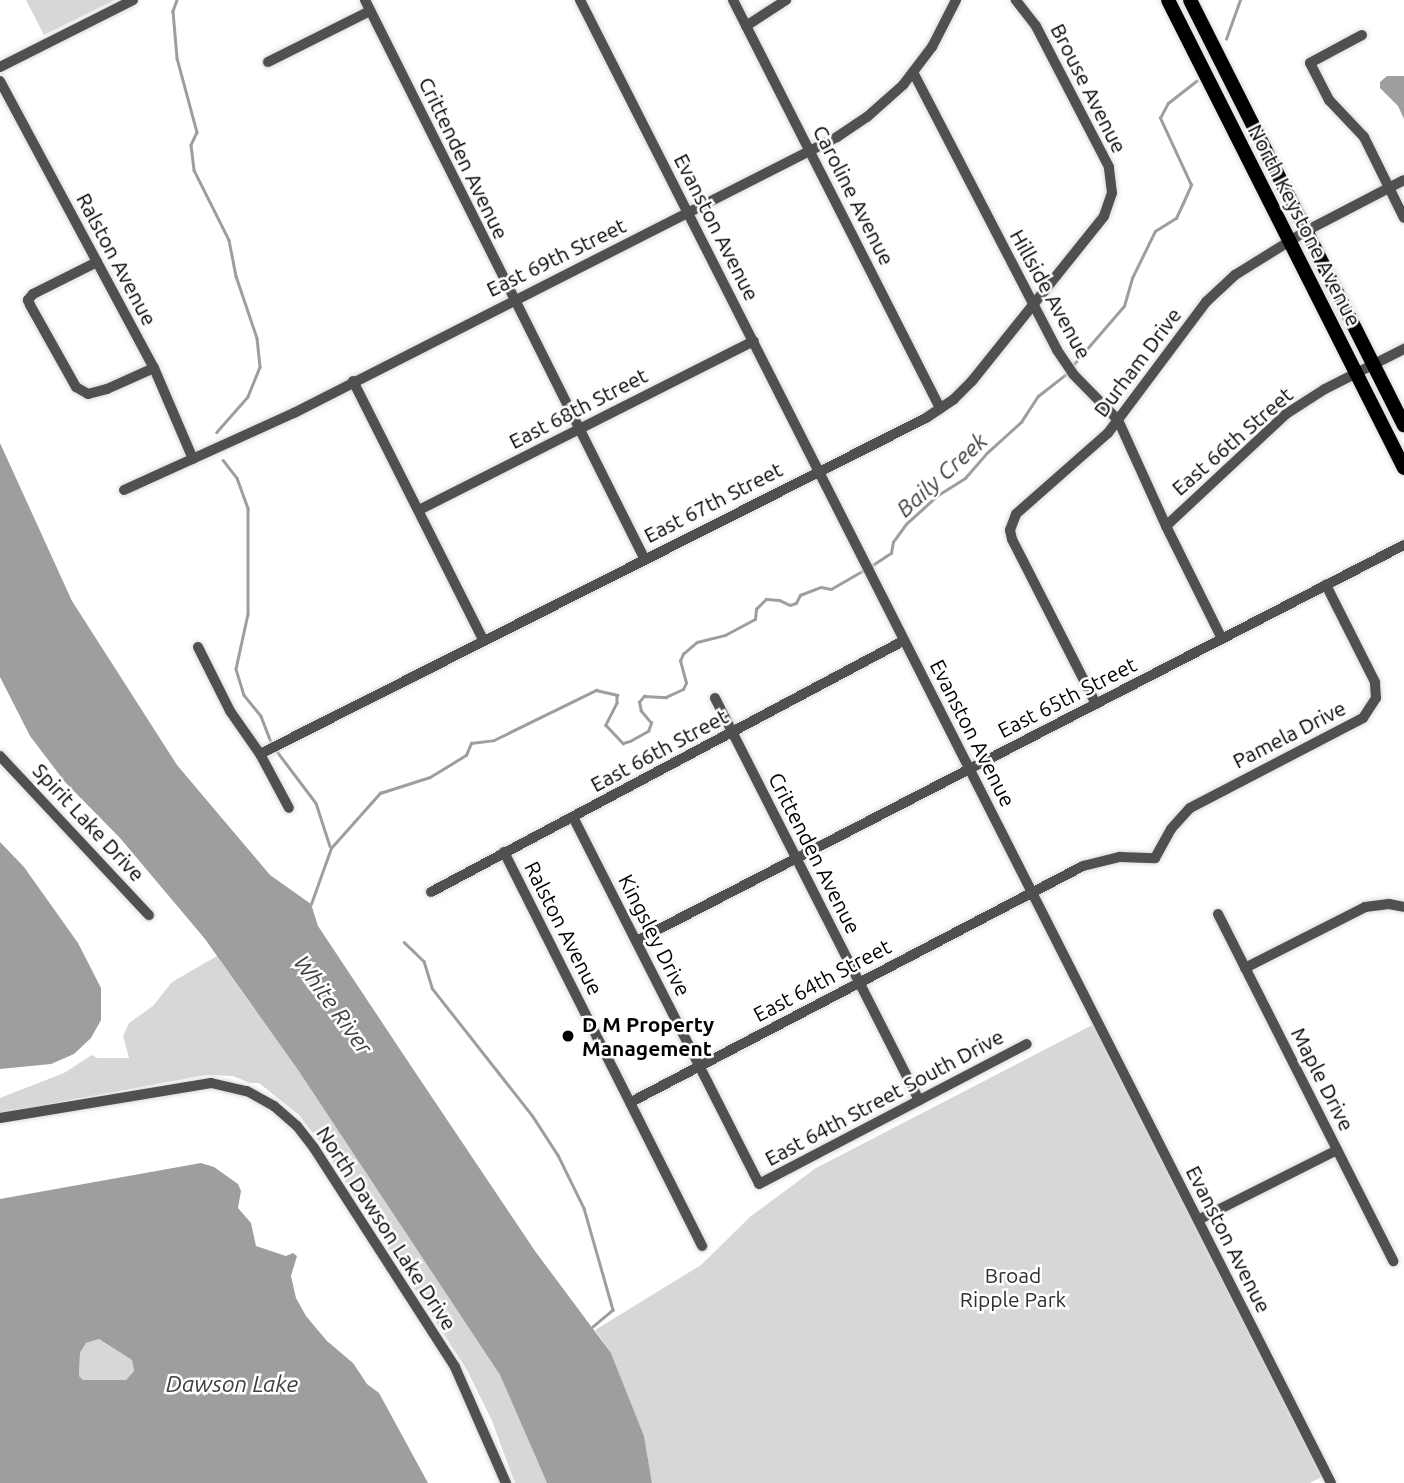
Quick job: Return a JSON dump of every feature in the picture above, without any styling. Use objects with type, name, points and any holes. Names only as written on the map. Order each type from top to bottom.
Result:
[{"type":"main road","name":"North Keystone Avenue","points":[[1168,0],[1212,88],[1298,237],[1365,369],[1404,468]]},
{"type":"main road","name":"North Keystone Avenue","points":[[1190,0],[1224,68],[1298,237]]},
{"type":"main road","name":"North Keystone Avenue","points":[[1365,369],[1404,425]]},
{"type":"street","points":[[0,67],[133,0]]},
{"type":"street","name":"Crittenden Avenue","points":[[365,0],[644,558]]},
{"type":"street","name":"Evanston Avenue","points":[[580,0],[1331,1483]]},
{"type":"street","name":"Caroline Avenue","points":[[733,0],[940,408]]},
{"type":"street","points":[[746,26],[786,0]]},
{"type":"street","name":"East 69th Street","points":[[124,490],[293,413],[811,151],[867,117],[913,72],[938,36],[956,0]]},
{"type":"street","name":"Brouse Avenue","points":[[1016,0],[1038,29],[1108,167],[1112,180],[1111,199]]},
{"type":"street","points":[[268,62],[370,11]]},
{"type":"street","points":[[1362,36],[1310,63],[1329,100],[1354,124],[1366,141],[1404,218]]},
{"type":"street","name":"Hillside Avenue","points":[[913,72],[1033,306],[1070,370],[1118,420],[1166,526],[1222,639]]},
{"type":"street","name":"Ralston Avenue","points":[[0,81],[154,369],[193,459]]},
{"type":"street","name":"Durham Drive","points":[[1096,704],[1012,540],[1012,521],[1021,509],[1097,444],[1206,302],[1235,275],[1298,237],[1404,180]]},
{"type":"street","name":"East 67th Street","points":[[260,754],[940,408],[972,380],[1033,306],[1106,214],[1111,199]]},
{"type":"street","points":[[97,262],[33,294],[28,300],[76,387],[88,394],[154,369]]},
{"type":"street","name":"East 68th Street","points":[[419,510],[754,341]]},
{"type":"street","name":"East 66th Street","points":[[1166,526],[1286,414],[1319,392],[1404,349]]},
{"type":"street","points":[[353,381],[484,641]]},
{"type":"street","name":"East 65th Street","points":[[636,941],[1404,545]]},
{"type":"street","name":"Pamela Drive","points":[[1031,892],[1083,866],[1102,860],[1152,860],[1159,856],[1171,829],[1189,808],[1363,718],[1372,709],[1376,698],[1375,682],[1326,585]]},
{"type":"street","name":"East 66th Street","points":[[431,892],[904,641]]},
{"type":"street","points":[[198,648],[230,711],[260,754],[289,808]]},
{"type":"street","name":"Crittenden Avenue","points":[[715,698],[919,1100]]},
{"type":"street","name":"Spirit Lake Drive","points":[[0,756],[149,915]]},
{"type":"street","name":"Kingsley Drive","points":[[573,817],[759,1184]]},
{"type":"street","name":"Ralston Avenue","points":[[504,852],[702,1246]]},
{"type":"street","name":"East 64th Street","points":[[631,1102],[1031,892]]},
{"type":"street","points":[[1245,968],[1365,907],[1389,904],[1404,907]]},
{"type":"street","name":"Maple Drive","points":[[1218,914],[1392,1261]]},
{"type":"street","name":"East 64th Street South Drive","points":[[759,1184],[1027,1044]]},
{"type":"street","name":"North Dawson Lake Drive","points":[[0,1118],[211,1083],[247,1091],[278,1109],[314,1148],[454,1367],[506,1483]]},
{"type":"street","points":[[1198,1220],[1337,1150]]},
{"type":"green space","points":[[26,0],[115,0],[44,35]]},
{"type":"green space","points":[[217,956],[298,1070],[500,1375],[547,1483],[515,1483],[492,1421],[467,1370],[320,1142],[299,1115],[259,1083],[250,1083],[233,1076],[206,1075],[0,1113],[0,1098],[64,1073],[92,1055],[97,1058],[129,1058],[123,1036],[129,1023],[153,1006],[172,982]]},
{"type":"green space","name":"Broad Ripple Park","points":[[1098,1022],[1327,1474],[1310,1483],[652,1483],[644,1436],[611,1353],[595,1330],[701,1265],[751,1216],[816,1168]]},
{"type":"green space","points":[[99,1339],[132,1360],[134,1371],[126,1380],[83,1380],[79,1376],[80,1353],[86,1343]]},
{"type":"water","points":[[1387,76],[1404,76],[1404,119],[1398,106],[1380,88],[1380,82]]},
{"type":"water","name":"White River","points":[[0,443],[72,601],[177,765],[270,875],[311,904],[318,926],[411,1066],[535,1251],[611,1353],[644,1436],[652,1483],[547,1483],[500,1375],[298,1070],[205,939],[120,838],[65,782],[30,736],[0,677]]},
{"type":"water","points":[[0,842],[24,867],[78,943],[101,988],[101,1020],[91,1038],[74,1054],[51,1064],[0,1069]]},
{"type":"water","name":"Dawson Lake","points":[[201,1163],[214,1167],[238,1184],[241,1191],[238,1208],[251,1223],[256,1246],[286,1256],[293,1253],[297,1256],[291,1276],[296,1298],[306,1316],[327,1341],[353,1363],[367,1384],[379,1393],[428,1483],[0,1483],[0,1199]],"holes":[[[99,1339],[132,1360],[134,1371],[126,1380],[83,1380],[79,1376],[80,1353],[86,1343]]]},
{"type":"waterway","points":[[177,0],[173,11],[177,58],[197,132],[191,145],[194,170],[229,240],[236,276],[257,338],[260,367],[248,397],[217,432]]},
{"type":"waterway","name":"Baily Creek","points":[[1226,39],[1240,0]]},
{"type":"waterway","name":"Baily Creek","points":[[1073,365],[1124,306],[1132,278],[1155,231],[1176,218],[1191,185],[1160,118],[1168,103],[1196,81]]},
{"type":"waterway","name":"Baily Creek","points":[[871,566],[891,553],[893,542],[906,524],[938,495],[965,478],[988,452],[1021,422],[1038,396],[1067,373]]},
{"type":"waterway","points":[[223,460],[237,478],[248,509],[248,614],[236,669],[244,695],[261,716],[272,744]]},
{"type":"waterway","name":"Baily Creek","points":[[311,904],[331,848],[380,793],[430,777],[466,755],[471,743],[494,740],[596,690],[617,695],[617,703],[606,725],[623,743],[630,741],[648,731],[651,723],[641,711],[639,702],[644,696],[666,697],[683,689],[686,683],[680,661],[683,654],[697,642],[725,635],[755,619],[756,609],[766,599],[779,600],[790,605],[796,603],[800,595],[821,587],[831,589],[865,569]]},
{"type":"waterway","points":[[276,750],[316,803],[330,846]]},
{"type":"waterway","points":[[404,942],[424,961],[432,988],[532,1115],[558,1155],[584,1208],[613,1310],[593,1327]]},
{"type":"place","name":"D M Property Management","points":[[568,1036]]}]
